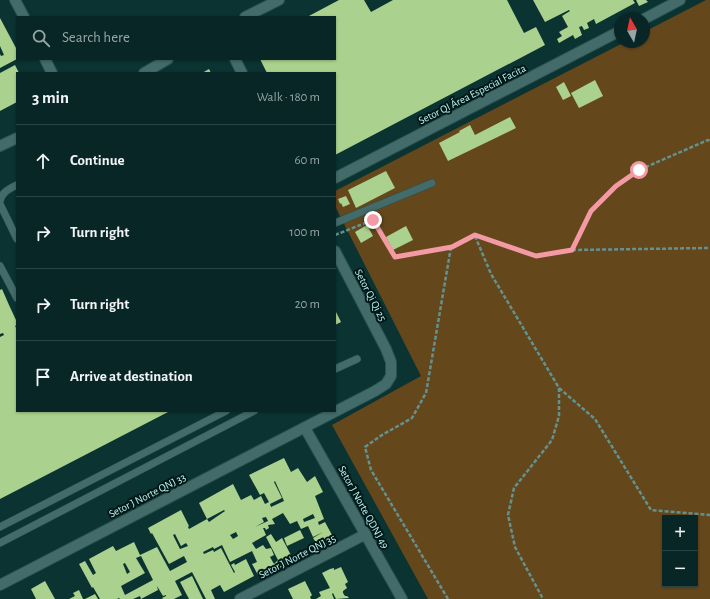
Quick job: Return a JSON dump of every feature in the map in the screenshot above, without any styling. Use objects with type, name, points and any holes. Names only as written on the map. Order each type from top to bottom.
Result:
[{"type":"street","points":[[15,0],[23,16]]},
{"type":"street","points":[[247,16],[278,0]]},
{"type":"street","points":[[650,16],[680,0]]},
{"type":"street","name":"Setor QI Área Especial Facita","points":[[336,177],[614,34]]},
{"type":"street","points":[[46,60],[52,72]]},
{"type":"street","points":[[146,72],[166,60]]},
{"type":"street","points":[[236,60],[242,72]]},
{"type":"street","points":[[0,146],[16,138]]},
{"type":"street","name":"Setor Qi Qi 25","points":[[336,253],[386,349],[391,362],[391,376],[386,384],[336,410]]},
{"type":"street","name":"Setor J Norte QNJ 33","points":[[0,585],[306,428],[332,412]]},
{"type":"street","name":"Setor J Norte QDNJ 49","points":[[306,428],[402,599]]},
{"type":"street","name":"Setor J Norte QNJ 35","points":[[240,599],[366,534]]},
{"type":"lane","points":[[336,223],[432,183]]},
{"type":"lane","points":[[16,186],[3,194],[0,202],[16,237]]},
{"type":"lane","points":[[0,266],[16,296]]},
{"type":"lane","points":[[336,369],[357,358]]},
{"type":"lane","points":[[0,527],[224,412]]},
{"type":"lane","points":[[0,543],[252,412]]},
{"type":"path","points":[[572,250],[591,211],[616,186],[639,170],[709,140]]},
{"type":"path","points":[[336,235],[373,220],[395,257],[452,247],[475,235],[536,256],[572,250],[710,248]]},
{"type":"path","points":[[475,235],[491,274],[559,388],[595,419],[651,510],[710,515]]},
{"type":"path","points":[[448,599],[371,470],[365,447],[382,435],[412,418],[426,393],[452,247]]},
{"type":"path","points":[[543,599],[515,547],[508,515],[514,488],[552,440],[559,416],[559,388]]},
{"type":"shaded area","points":[[706,0],[710,0],[710,599],[428,599],[332,425],[421,376],[336,208],[336,190],[614,48],[650,48],[650,29]]},
{"type":"building","points":[[339,0],[364,0],[371,12],[393,0],[507,0],[524,33],[536,27],[545,45],[336,154],[336,72],[266,72],[260,60],[336,60],[336,16],[309,16]]},
{"type":"building","points":[[533,0],[633,0],[635,3],[618,12],[614,12],[614,14],[596,24],[594,19],[587,23],[589,28],[584,30],[582,26],[579,27],[582,35],[575,39],[573,35],[559,43],[557,39],[562,36],[559,32],[568,27],[562,16],[570,11],[569,10],[545,22]]},
{"type":"building","points":[[636,0],[646,0],[648,2],[639,6]]},
{"type":"building","points":[[0,18],[16,48],[16,60],[0,68],[0,54],[1,56],[4,55],[0,46]]},
{"type":"building","points":[[15,65],[18,72],[16,72],[16,103],[0,111],[0,73]]},
{"type":"building","points":[[209,69],[210,72],[204,72]]},
{"type":"building","points":[[595,80],[603,96],[579,108],[571,93]]},
{"type":"building","points":[[564,82],[571,96],[563,100],[556,87]]},
{"type":"building","points":[[510,117],[516,128],[448,161],[439,143],[470,125],[475,135]]},
{"type":"building","points":[[386,171],[395,188],[356,208],[348,190]]},
{"type":"building","points":[[346,196],[350,204],[343,207],[338,199]]},
{"type":"building","points":[[367,225],[373,236],[361,243],[355,232]]},
{"type":"building","points":[[406,226],[413,240],[393,250],[386,237]]},
{"type":"building","points":[[2,289],[16,320],[16,412],[168,412],[0,499],[0,337],[4,335],[3,333],[0,334],[0,290]]},
{"type":"building","points":[[336,312],[341,322],[336,324]]},
{"type":"building","points":[[284,458],[291,472],[298,468],[307,482],[315,476],[323,492],[315,496],[324,519],[318,522],[319,525],[325,522],[333,538],[327,541],[329,543],[317,549],[315,545],[317,544],[313,538],[323,532],[313,537],[308,526],[301,529],[297,521],[290,524],[283,513],[272,519],[275,524],[268,525],[269,528],[266,530],[263,528],[266,535],[252,543],[256,549],[263,545],[266,549],[271,548],[274,555],[270,557],[274,564],[278,560],[266,537],[271,534],[276,542],[282,538],[294,561],[277,570],[275,566],[258,575],[252,564],[257,562],[252,551],[230,562],[222,545],[214,549],[213,547],[203,552],[204,554],[213,550],[214,552],[221,548],[234,573],[235,572],[231,565],[234,563],[235,565],[246,559],[254,576],[224,592],[220,585],[211,590],[215,599],[206,599],[192,572],[175,581],[182,595],[174,599],[163,599],[162,598],[166,595],[163,596],[157,586],[158,590],[141,599],[140,596],[133,599],[100,599],[93,587],[92,588],[79,564],[85,561],[93,575],[96,573],[89,559],[113,546],[116,551],[134,542],[140,555],[157,547],[170,571],[187,562],[184,556],[169,564],[148,528],[181,510],[189,529],[207,519],[199,503],[233,484],[241,500],[251,495],[254,500],[261,496],[265,504],[269,502],[264,493],[260,495],[249,475]],"holes":[[[275,481],[284,501],[271,507],[270,504],[282,498],[274,482]],[[224,510],[225,511],[209,522],[207,519]],[[313,514],[315,518],[304,522],[303,519]],[[266,517],[268,521],[255,527],[264,522],[262,518]],[[236,532],[238,536],[233,539],[230,535]],[[175,534],[181,546],[186,543],[188,546],[180,549],[173,535]],[[141,556],[153,580],[125,595],[121,586],[145,573],[136,558]],[[125,563],[130,572],[127,574],[123,564]]]},
{"type":"building","points":[[300,530],[304,538],[287,546],[284,538]]},
{"type":"building","points":[[341,567],[348,582],[345,584],[347,588],[343,591],[343,593],[349,598],[336,599],[333,593],[334,599],[316,599],[321,596],[319,592],[330,588],[322,573],[330,569],[334,568],[334,570]]},
{"type":"building","points":[[192,576],[203,599],[189,599],[180,582]]},
{"type":"building","points":[[45,581],[55,599],[36,599],[31,589]]},
{"type":"building","points":[[305,581],[312,595],[310,597],[311,599],[293,599],[288,589]]},
{"type":"building","points":[[79,590],[83,599],[69,599],[75,596],[73,593]]},
{"type":"building","points":[[95,594],[98,599],[85,599]]},
{"type":"route","points":[[373,220],[395,257],[452,247],[475,235],[536,256],[572,250],[591,211],[616,186],[639,170]]}]
